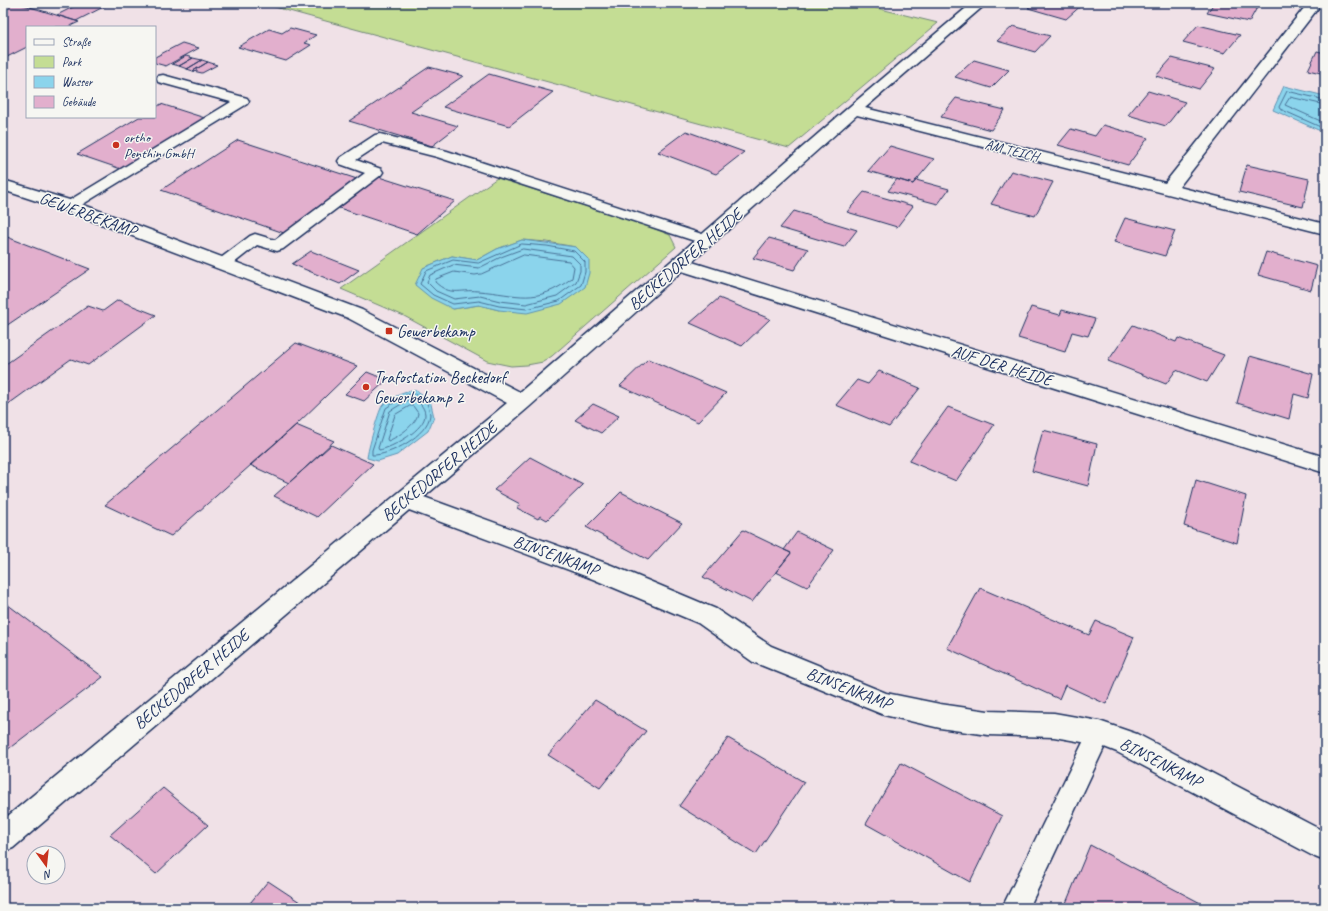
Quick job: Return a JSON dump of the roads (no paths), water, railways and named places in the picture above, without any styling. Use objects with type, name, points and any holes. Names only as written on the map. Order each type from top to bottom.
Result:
[{"type":"street","name":"BECKEDORFER HEIDE","points":[[3,838],[522,402],[854,110],[980,3]]},
{"type":"street","points":[[1169,189],[1315,3]]},
{"type":"street","name":"AM TEICH","points":[[854,110],[1325,229]]},
{"type":"street","name":"GEWERBEKAMP","points":[[3,185],[70,206],[355,314],[469,372],[522,402]]},
{"type":"street","name":"AUF DER HEIDE","points":[[679,264],[1325,465]]},
{"type":"street","name":"BINSENKAMP","points":[[405,499],[602,572],[706,616],[762,654],[884,704],[940,716],[988,723],[1054,725],[1099,733],[1127,743],[1325,847]]},
{"type":"lane","points":[[70,206],[242,101],[163,79]]},
{"type":"lane","points":[[223,264],[255,239],[277,246],[376,172],[345,161],[380,138],[442,154],[706,240]]},
{"type":"lane","points":[[1015,908],[1099,733]]},
{"type":"water","points":[[1284,86],[1325,96],[1325,133],[1273,110]]},
{"type":"water","points":[[522,240],[576,247],[589,260],[589,273],[585,287],[561,304],[527,313],[499,310],[479,305],[453,309],[431,298],[415,285],[423,268],[452,256],[477,260],[497,249]]},
{"type":"water","points":[[416,390],[430,400],[434,417],[428,431],[397,455],[378,461],[367,458],[373,431],[382,406],[398,395]]},
{"type":"place","name":"ortho Penthin GmbH","points":[[116,145]]},
{"type":"place","name":"Gewerbekamp","points":[[389,331]]},
{"type":"place","name":"Trafostation Beckedorf Gewerbekamp 2","points":[[366,387]]}]
